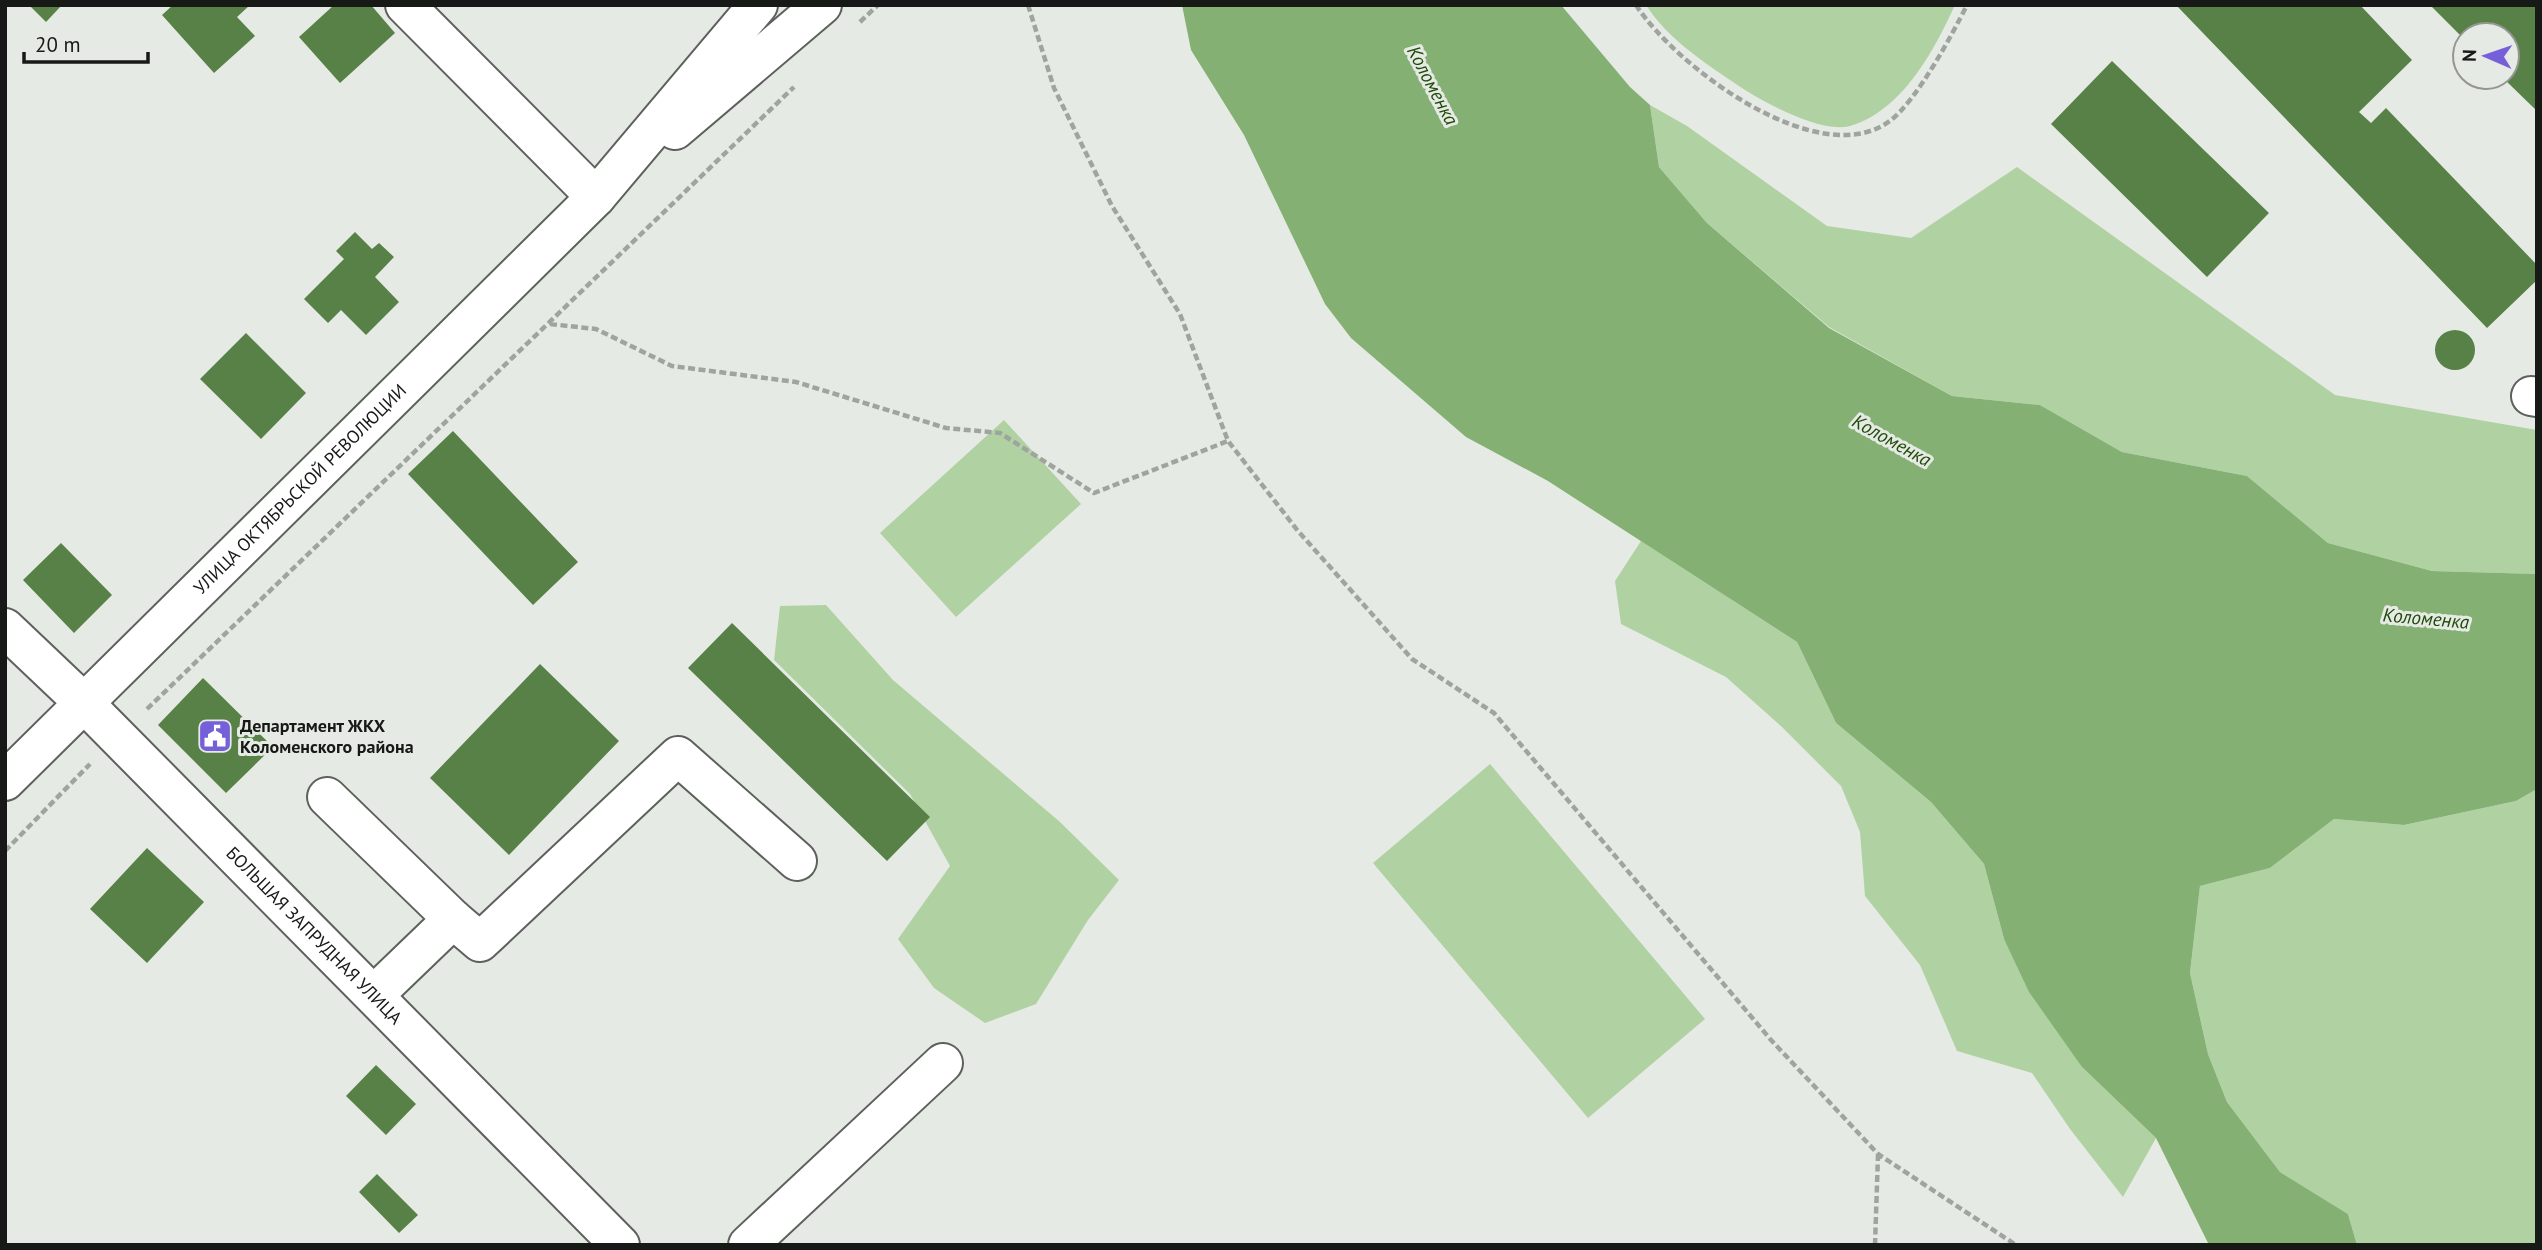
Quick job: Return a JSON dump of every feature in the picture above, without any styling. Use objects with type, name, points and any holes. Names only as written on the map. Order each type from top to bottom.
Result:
[{"type":"main road","points":[[405,5],[596,197]]},
{"type":"main road","name":"УЛИЦА ОКТЯБРЬСКОЙ РЕВОЛЮЦИИ","points":[[596,197],[758,5]]},
{"type":"main road","name":"УЛИЦА ОКТЯБРЬСКОЙ РЕВОЛЮЦИИ","points":[[5,781],[596,197],[822,5]]},
{"type":"main road","name":"БОЛЬШАЯ ЗАПРУДНАЯ УЛИЦА","points":[[5,628],[84,703],[620,1245]]},
{"type":"main road","points":[[327,797],[480,942],[678,756],[797,861]]},
{"type":"main road","points":[[374,995],[453,919]]},
{"type":"main road","points":[[748,1245],[943,1063]]},
{"type":"path","points":[[858,24],[877,5]]},
{"type":"path","points":[[1028,5],[1054,88],[1112,206],[1180,314],[1228,441],[1298,531],[1412,659],[1494,713],[1771,1040],[1878,1154],[2016,1245]]},
{"type":"path","points":[[1636,5],[1681,56],[1759,113],[1805,128],[1849,137],[1891,120],[1954,33],[1967,5]]},
{"type":"path","points":[[5,851],[117,737],[798,83]]},
{"type":"path","points":[[550,324],[596,329],[673,366],[796,382],[946,428],[1000,433],[1094,493],[1228,441]]},
{"type":"path","points":[[1875,1245],[1878,1154]]},
{"type":"shaded area","points":[[1646,5],[1955,5],[1926,60],[1901,93],[1869,118],[1850,126],[1837,127],[1790,114],[1744,89],[1686,48],[1664,28]]},
{"type":"shaded area","points":[[1650,105],[1687,126],[1827,226],[1911,238],[2017,167],[2335,395],[2537,430],[2537,574],[2432,571],[2328,543],[2247,476],[2122,452],[2040,405],[1952,396],[1829,327],[1707,223],[1659,167]]},
{"type":"shaded area","points":[[1004,420],[1081,504],[956,617],[880,533]]},
{"type":"shaded area","points":[[1641,541],[1797,642],[1836,723],[1931,802],[1984,864],[2004,939],[2082,1067],[2156,1138],[2123,1197],[2070,1129],[2032,1073],[1957,1051],[1920,965],[1865,896],[1860,832],[1841,786],[1783,728],[1726,677],[1621,624],[1615,581]]},
{"type":"shaded area","points":[[826,605],[893,680],[1060,822],[1119,880],[1088,920],[1036,1004],[985,1023],[934,988],[898,939],[950,866],[910,794],[774,660],[780,606]]},
{"type":"shaded area","points":[[1490,764],[1705,1019],[1588,1118],[1373,863]]},
{"type":"shaded area","points":[[2537,789],[2537,1245],[2357,1245],[2348,1214],[2280,1172],[2227,1102],[2208,1054],[2190,973],[2200,886],[2270,868],[2334,819],[2404,825],[2516,801]]},
{"type":"water","name":"Коломенка","points":[[1182,5],[1561,5],[1630,87],[1650,105],[1659,167],[1707,223],[1829,328],[1952,396],[2040,405],[2122,452],[2247,476],[2328,543],[2432,571],[2537,574],[2537,789],[2516,801],[2404,825],[2334,819],[2270,868],[2200,886],[2190,973],[2208,1054],[2227,1102],[2280,1172],[2348,1214],[2357,1245],[2209,1245],[2156,1138],[2082,1067],[2029,992],[2004,939],[1984,864],[1931,802],[1836,723],[1797,642],[1548,481],[1466,437],[1351,338],[1325,304],[1244,135],[1191,50]]},
{"type":"building","points":[[29,5],[62,5],[46,22]]},
{"type":"building","points":[[173,5],[250,5],[237,17],[255,36],[214,73],[162,15]]},
{"type":"building","points":[[334,5],[371,5],[395,33],[340,83],[299,37]]},
{"type":"building","points":[[2176,5],[2360,5],[2412,60],[2359,112],[2371,123],[2386,108],[2537,265],[2537,280],[2487,328]]},
{"type":"building","points":[[2430,5],[2537,5],[2537,111],[2516,91],[2521,91],[2521,21],[2451,21],[2451,26]]},
{"type":"building","points":[[2112,61],[2269,213],[2207,277],[2051,124]]},
{"type":"building","points":[[355,232],[372,249],[379,243],[394,257],[375,277],[399,302],[366,335],[341,310],[328,323],[304,299],[344,259],[336,251]]},
{"type":"building","points":[[2455,330],[2463,331],[2469,336],[2474,342],[2474,358],[2469,364],[2463,369],[2455,370],[2447,369],[2441,364],[2436,358],[2435,350],[2436,342],[2441,336],[2447,331]]},
{"type":"building","points":[[246,333],[306,393],[261,439],[200,379]]},
{"type":"building","points":[[453,431],[578,562],[533,605],[408,474]]},
{"type":"building","points":[[61,543],[112,595],[74,633],[23,580]]},
{"type":"building","points":[[732,623],[930,817],[887,861],[688,668]]},
{"type":"building","points":[[540,664],[619,741],[509,855],[430,778]]},
{"type":"building","name":"Департамент ЖКХ Коломенского района","points":[[203,678],[273,747],[226,793],[158,725]]},
{"type":"building","points":[[147,848],[204,902],[147,963],[90,909]]},
{"type":"building","points":[[376,1065],[416,1104],[386,1135],[346,1096]]},
{"type":"building","points":[[377,1174],[418,1215],[399,1233],[359,1192]]},
{"type":"place","name":"Департамент ЖКХ Коломенского района","points":[[215,736]]}]
